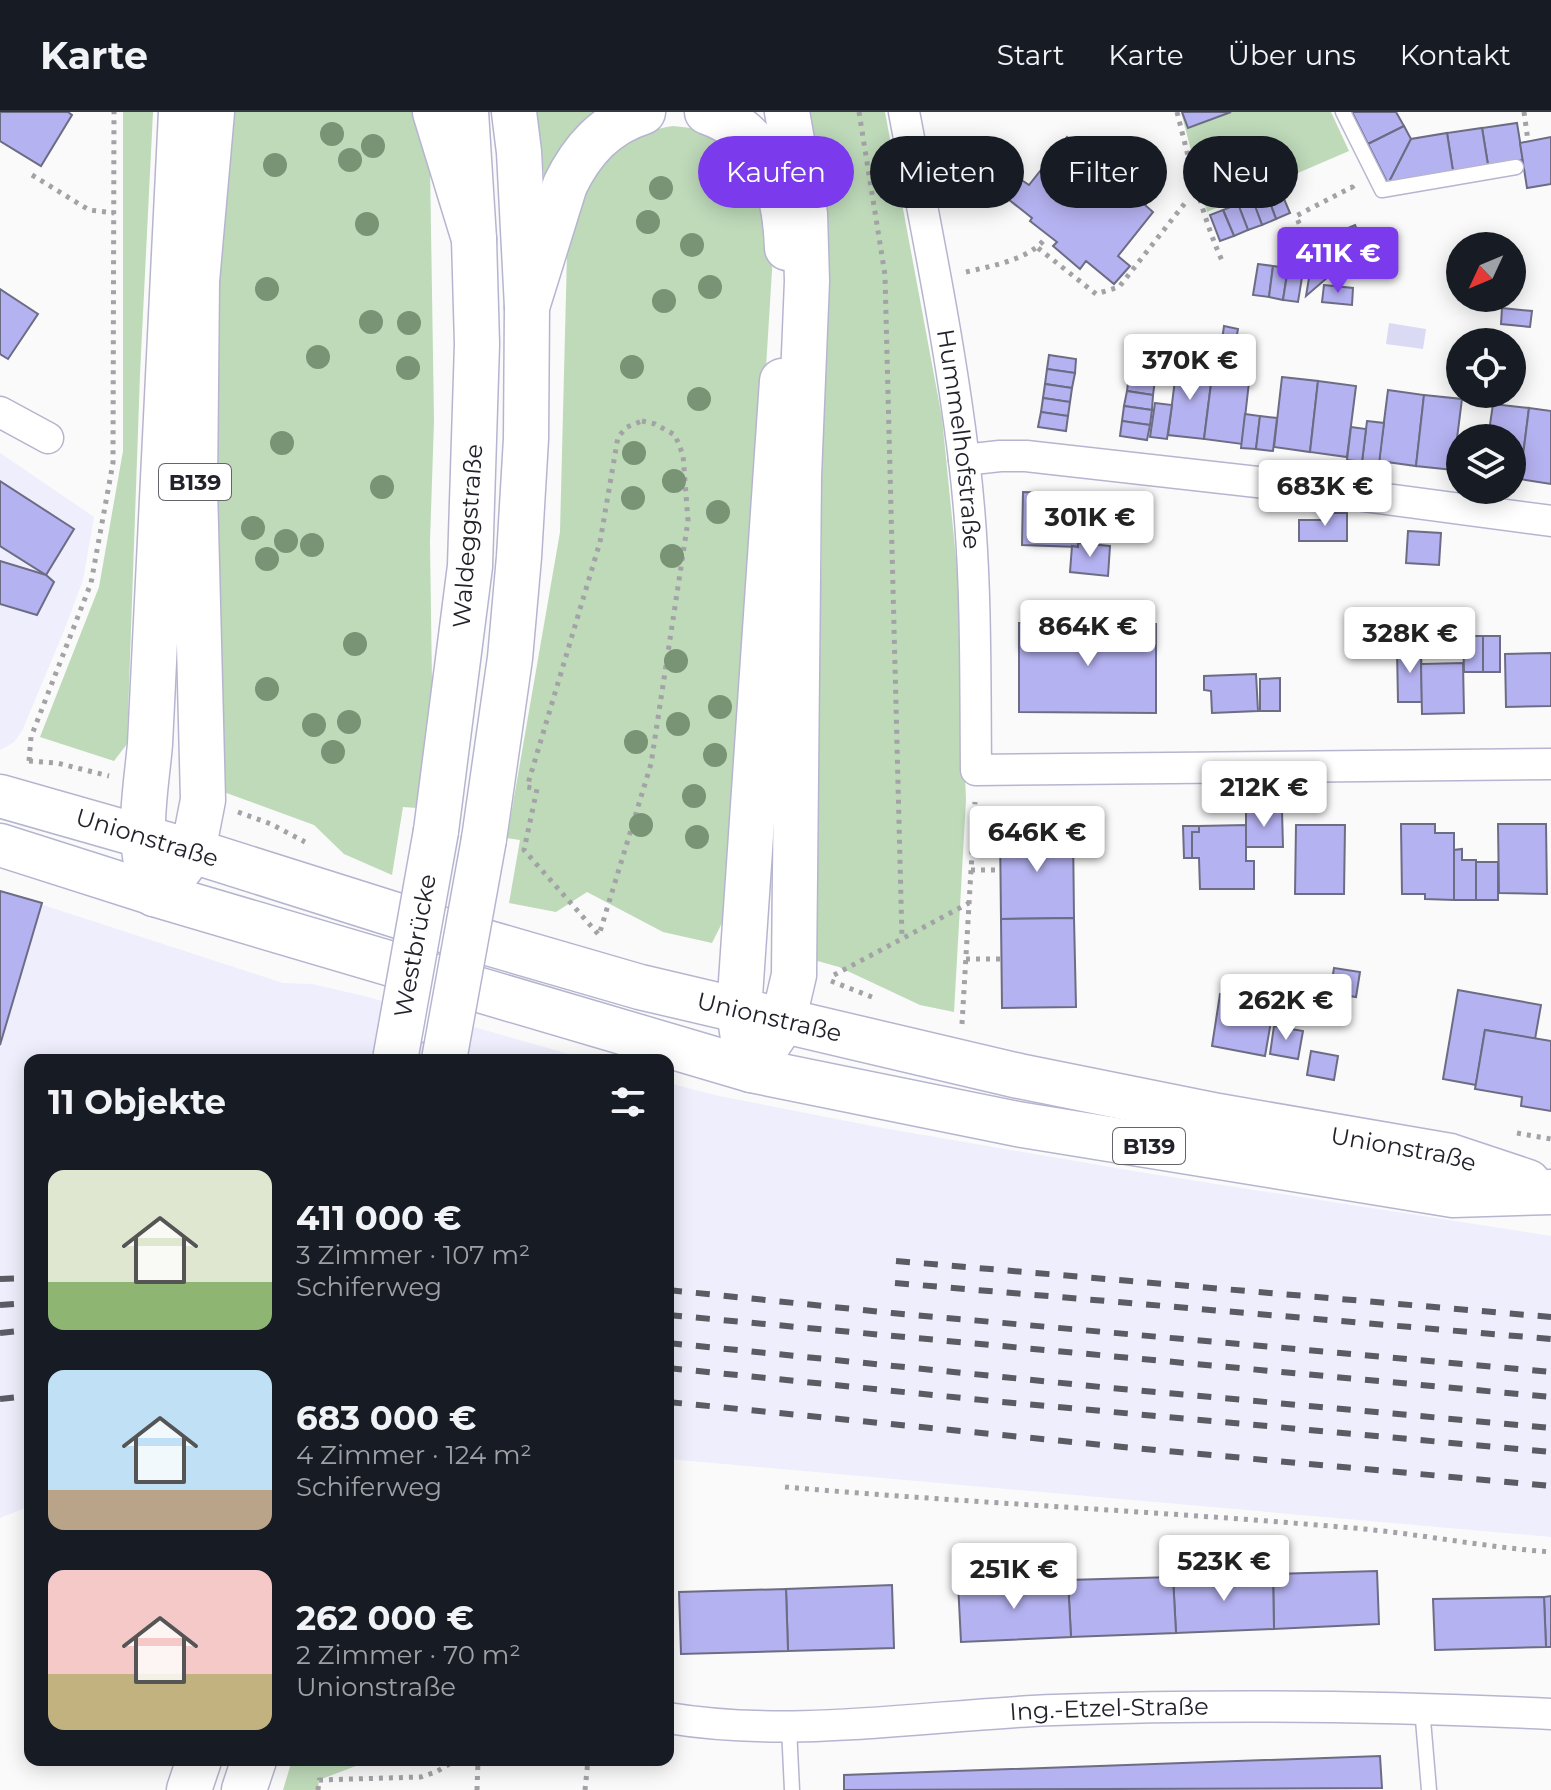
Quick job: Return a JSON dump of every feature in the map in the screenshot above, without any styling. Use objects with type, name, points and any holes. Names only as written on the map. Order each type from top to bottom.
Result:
[{"type":"main road","points":[[154,894],[141,835],[150,744],[181,112]]},
{"type":"main road","name":"B139","points":[[154,894],[172,880],[193,851],[203,800],[195,487],[197,281],[212,112]]},
{"type":"main road","points":[[435,112],[474,239]]},
{"type":"main road","points":[[466,112],[474,239]]},
{"type":"main road","points":[[514,112],[527,307]]},
{"type":"main road","points":[[527,307],[565,185],[574,167],[584,151],[603,133],[643,112]]},
{"type":"main road","points":[[707,112],[735,124],[760,148],[772,169],[780,193],[786,236],[788,296],[739,1011],[751,1070]]},
{"type":"main road","points":[[751,1070],[783,1022],[794,975],[799,476],[807,281],[805,214],[787,112]]},
{"type":"main road","name":"Waldeggstraße","points":[[436,831],[470,566],[476,422],[474,239]]},
{"type":"main road","name":"Westbrücke","points":[[420,1052],[484,839],[510,658],[526,439],[527,307]]},
{"type":"main road","name":"Unionstraße","points":[[0,796],[141,835],[440,929],[640,987],[1019,1076],[1218,1116],[1450,1156],[1551,1191]]},
{"type":"main road","name":"Westbrücke","points":[[420,1052],[436,831]]},
{"type":"main road","name":"Unionstraße","points":[[0,845],[154,894],[751,1070],[1017,1124],[1453,1195],[1551,1191]]},
{"type":"main road","points":[[189,1790],[197,1766]]},
{"type":"main road","points":[[244,1790],[252,1766]]},
{"type":"street","name":"Hummelhofstraße","points":[[904,112],[936,278],[964,460],[973,569],[976,783]]},
{"type":"street","points":[[0,412],[48,438]]},
{"type":"street","points":[[964,460],[1026,456],[1266,483],[1551,521]]},
{"type":"street","points":[[976,783],[1551,764]]},
{"type":"street","name":"Ing.-Etzel-Straße","points":[[674,1719],[706,1724],[789,1728],[1054,1710],[1422,1708],[1551,1714]]},
{"type":"lane","points":[[1343,112],[1382,190],[1516,167]]},
{"type":"lane","points":[[420,1052],[436,976]]},
{"type":"lane","points":[[1422,1708],[1429,1790]]},
{"type":"lane","points":[[789,1728],[792,1790]]},
{"type":"path","points":[[29,761],[31,737],[91,583],[113,463],[114,112]]},
{"type":"path","points":[[859,112],[885,275],[902,939]]},
{"type":"path","points":[[1177,112],[1211,237],[1223,263]]},
{"type":"path","points":[[1524,112],[1528,141]]},
{"type":"path","points":[[32,175],[89,210],[114,213]]},
{"type":"path","points":[[1286,237],[1303,252],[1309,253],[1296,216],[1352,187],[1358,198]]},
{"type":"path","points":[[1038,248],[1096,294],[1119,287],[1183,206]]},
{"type":"path","points":[[936,278],[993,266],[1038,248],[1045,239]]},
{"type":"path","points":[[642,421],[655,424],[675,435],[683,455],[688,521],[651,764],[599,935],[524,850],[537,789],[527,787],[600,542],[618,437],[627,427],[642,421]]},
{"type":"path","points":[[962,1025],[976,783]]},
{"type":"path","points":[[971,870],[1001,870]]},
{"type":"path","points":[[826,980],[969,903]]},
{"type":"path","points":[[966,959],[1002,959]]},
{"type":"path","points":[[785,1487],[966,1503],[1207,1515],[1372,1529],[1551,1552]]},
{"type":"path","points":[[318,1790],[319,1780],[421,1777],[446,1766]]},
{"type":"path","points":[[477,1790],[478,1766]]},
{"type":"path","points":[[585,1790],[587,1766]]},
{"type":"shaded area","points":[[0,453],[94,517],[83,580],[65,628],[22,731],[14,742],[0,750]]},
{"type":"shaded area","points":[[0,891],[283,983],[312,984],[364,996],[569,1054],[24,1054],[24,1508],[0,1518]]},
{"type":"shaded area","points":[[674,1085],[877,1127],[1139,1172],[1551,1236],[1551,1537],[674,1460]]},
{"type":"green space","points":[[123,112],[153,112],[127,744],[114,761],[40,737],[99,587],[123,451]]},
{"type":"green space","points":[[228,112],[419,112],[430,165],[434,421],[430,541],[432,683],[417,808],[403,807],[392,875],[344,854],[314,825],[221,791],[214,327]]},
{"type":"green space","points":[[537,112],[594,112],[555,158],[544,176]]},
{"type":"green space","points":[[807,112],[885,112],[889,136],[870,136],[870,208],[903,208],[942,418],[957,568],[966,800],[954,1012],[920,1005],[839,967],[814,960],[822,530],[821,271],[815,208],[854,208],[854,136],[809,136]]},
{"type":"green space","points":[[1181,112],[1331,112],[1349,151],[1298,173],[1298,136],[1187,136]]},
{"type":"green space","points":[[673,126],[700,129],[711,136],[698,136],[698,208],[763,208],[774,238],[748,659],[723,921],[712,943],[663,932],[587,892],[556,912],[509,903],[520,840],[507,838],[560,532],[567,254],[571,231],[586,188],[597,170],[628,141]]},
{"type":"green space","points":[[290,1766],[356,1766],[319,1780],[318,1790],[283,1790]]},
{"type":"water","points":[[1389,323],[1426,329],[1423,349],[1386,344]]},
{"type":"building","points":[[0,112],[68,112],[72,115],[41,166],[0,141]]},
{"type":"building","points":[[1182,112],[1231,112],[1188,128]]},
{"type":"building","points":[[1352,112],[1396,112],[1404,126],[1368,144]]},
{"type":"building","points":[[1517,123],[1523,160],[1488,165],[1482,128]]},
{"type":"building","points":[[1404,126],[1411,139],[1388,184],[1368,144]]},
{"type":"building","points":[[1482,128],[1488,165],[1453,171],[1447,133]]},
{"type":"building","points":[[1447,133],[1453,171],[1388,184],[1411,139]]},
{"type":"building","points":[[1551,137],[1551,184],[1527,188],[1520,143]]},
{"type":"building","points":[[1040,171],[1040,208],[1148,208],[1153,212],[1118,256],[1130,266],[1114,284],[1086,261],[1080,269],[1053,246],[1057,242],[1030,221],[1032,218],[1019,208],[1024,208],[1024,182],[1029,185]]},
{"type":"building","points":[[1240,208],[1256,208],[1262,225],[1248,230]]},
{"type":"building","points":[[1240,208],[1248,230],[1234,236],[1223,210]]},
{"type":"building","points":[[1256,208],[1272,208],[1276,219],[1262,225]]},
{"type":"building","points":[[1272,208],[1288,208],[1290,213],[1276,219]]},
{"type":"building","points":[[1223,210],[1234,236],[1220,241],[1210,215]]},
{"type":"building","points":[[1355,225],[1364,246],[1306,296],[1315,242]]},
{"type":"building","points":[[1258,264],[1273,266],[1269,297],[1253,295]]},
{"type":"building","points":[[1273,266],[1288,268],[1283,300],[1269,297]]},
{"type":"building","points":[[1288,268],[1303,271],[1298,302],[1283,300]]},
{"type":"building","points":[[1324,285],[1353,288],[1352,305],[1322,302]]},
{"type":"building","points":[[0,289],[38,314],[8,359],[0,354]]},
{"type":"building","points":[[1532,311],[1530,327],[1501,324],[1502,312]]},
{"type":"building","points":[[1224,326],[1238,329],[1234,350],[1221,347]]},
{"type":"building","points":[[1132,346],[1160,350],[1158,365],[1130,361]]},
{"type":"building","points":[[1049,355],[1076,359],[1075,373],[1047,369]]},
{"type":"building","points":[[1130,361],[1158,365],[1155,380],[1129,376]]},
{"type":"building","points":[[1177,364],[1213,368],[1204,439],[1168,435]]},
{"type":"building","points":[[1213,368],[1250,373],[1242,444],[1204,439]]},
{"type":"building","points":[[1047,369],[1075,373],[1072,388],[1045,384]]},
{"type":"building","points":[[1129,376],[1155,380],[1153,395],[1127,391]]},
{"type":"building","points":[[1282,377],[1318,381],[1310,452],[1274,447]]},
{"type":"building","points":[[1318,381],[1356,386],[1347,457],[1310,452]]},
{"type":"building","points":[[1045,384],[1072,388],[1070,402],[1043,398]]},
{"type":"building","points":[[1388,390],[1424,395],[1416,466],[1379,461]]},
{"type":"building","points":[[1127,391],[1153,395],[1152,410],[1124,406]]},
{"type":"building","points":[[1424,395],[1446,397],[1446,408],[1461,408],[1459,424],[1446,424],[1446,469],[1416,466]]},
{"type":"building","points":[[1043,398],[1070,402],[1068,416],[1041,412]]},
{"type":"building","points":[[1155,403],[1172,405],[1167,439],[1150,437]]},
{"type":"building","points":[[1124,406],[1152,410],[1150,425],[1122,421]]},
{"type":"building","points":[[1492,408],[1529,408],[1526,432],[1526,424],[1490,424]]},
{"type":"building","points":[[1529,408],[1551,411],[1551,484],[1526,480]]},
{"type":"building","points":[[1041,412],[1068,416],[1066,431],[1038,427]]},
{"type":"building","points":[[1245,414],[1260,416],[1256,449],[1241,448]]},
{"type":"building","points":[[1260,416],[1277,418],[1273,451],[1256,449]]},
{"type":"building","points":[[1122,421],[1150,425],[1147,440],[1120,436]]},
{"type":"building","points":[[1367,421],[1384,423],[1379,464],[1362,462]]},
{"type":"building","points":[[1351,427],[1366,429],[1362,462],[1347,460]]},
{"type":"building","points":[[0,481],[74,529],[46,575],[0,546]]},
{"type":"building","points":[[1023,492],[1080,494],[1078,547],[1022,545]]},
{"type":"building","points":[[1323,513],[1347,513],[1347,541],[1299,541],[1299,520],[1323,520]]},
{"type":"building","points":[[1408,531],[1441,533],[1439,565],[1406,563]]},
{"type":"building","points":[[1078,543],[1110,546],[1108,576],[1070,572],[1072,546],[1078,547]]},
{"type":"building","points":[[0,561],[46,575],[54,582],[37,615],[0,604]]},
{"type":"building","points":[[1019,623],[1156,624],[1156,713],[1019,712]]},
{"type":"building","points":[[1463,636],[1483,636],[1483,672],[1464,672]]},
{"type":"building","points":[[1483,636],[1500,636],[1500,672],[1483,672]]},
{"type":"building","points":[[1397,648],[1421,648],[1422,702],[1398,702]]},
{"type":"building","points":[[1551,653],[1551,706],[1506,707],[1505,654]]},
{"type":"building","points":[[1463,663],[1464,713],[1422,714],[1421,664]]},
{"type":"building","points":[[1256,674],[1258,711],[1212,713],[1211,691],[1204,690],[1204,676]]},
{"type":"building","points":[[1280,678],[1280,711],[1260,711],[1260,679]]},
{"type":"building","points":[[1246,811],[1282,811],[1283,847],[1246,847]]},
{"type":"building","points":[[1401,824],[1435,824],[1435,833],[1454,833],[1454,900],[1425,899],[1425,894],[1402,894]]},
{"type":"building","points":[[1498,824],[1546,824],[1547,894],[1499,893]]},
{"type":"building","points":[[1246,825],[1246,861],[1254,861],[1254,889],[1200,889],[1199,858],[1192,858],[1192,832],[1199,832],[1199,826]]},
{"type":"building","points":[[1296,825],[1345,825],[1344,894],[1295,894]]},
{"type":"building","points":[[1183,826],[1199,826],[1199,832],[1192,832],[1192,858],[1184,858]]},
{"type":"building","points":[[1073,829],[1074,918],[1001,919],[1000,830]]},
{"type":"building","points":[[1462,849],[1462,860],[1476,860],[1476,900],[1454,900],[1454,850]]},
{"type":"building","points":[[1476,862],[1498,862],[1498,900],[1476,900]]},
{"type":"building","points":[[0,891],[42,903],[0,1045]]},
{"type":"building","points":[[1074,918],[1076,1007],[1002,1008],[1001,919]]},
{"type":"building","points":[[1334,968],[1360,972],[1356,997],[1330,993]]},
{"type":"building","points":[[1458,990],[1541,1005],[1535,1039],[1485,1030],[1476,1085],[1443,1079]]},
{"type":"building","points":[[1220,994],[1274,1004],[1265,1056],[1212,1046]]},
{"type":"building","points":[[1274,1026],[1303,1031],[1298,1059],[1270,1054]]},
{"type":"building","points":[[1485,1030],[1551,1041],[1551,1111],[1521,1106],[1522,1097],[1475,1089]]},
{"type":"building","points":[[1311,1051],[1338,1056],[1334,1080],[1307,1075]]},
{"type":"building","points":[[1377,1571],[1379,1624],[1274,1629],[1273,1574]]},
{"type":"building","points":[[1273,1574],[1274,1629],[1176,1633],[1173,1577]]},
{"type":"building","points":[[1173,1577],[1176,1633],[1071,1637],[1068,1580]]},
{"type":"building","points":[[1068,1580],[1071,1637],[961,1642],[958,1583]]},
{"type":"building","points":[[892,1585],[894,1648],[788,1651],[786,1589]]},
{"type":"building","points":[[786,1589],[788,1651],[681,1654],[679,1592]]},
{"type":"building","points":[[1551,1596],[1551,1647],[1546,1647],[1544,1597]]},
{"type":"building","points":[[1544,1597],[1546,1647],[1435,1650],[1433,1599]]},
{"type":"building","points":[[1380,1756],[1382,1788],[844,1790],[844,1775]]},
{"type":"railway","points":[[896,1261],[1551,1317]]},
{"type":"railway","points":[[0,1279],[24,1278]]},
{"type":"railway","points":[[895,1283],[1551,1339]]},
{"type":"railway","points":[[674,1291],[1551,1372]]},
{"type":"railway","points":[[0,1305],[24,1303]]},
{"type":"railway","points":[[674,1316],[1551,1397]]},
{"type":"railway","points":[[0,1333],[24,1331]]},
{"type":"railway","points":[[674,1344],[1551,1428]]},
{"type":"railway","points":[[674,1369],[1551,1452]]},
{"type":"railway","points":[[0,1399],[24,1397]]},
{"type":"railway","points":[[674,1403],[1551,1486]]}]
